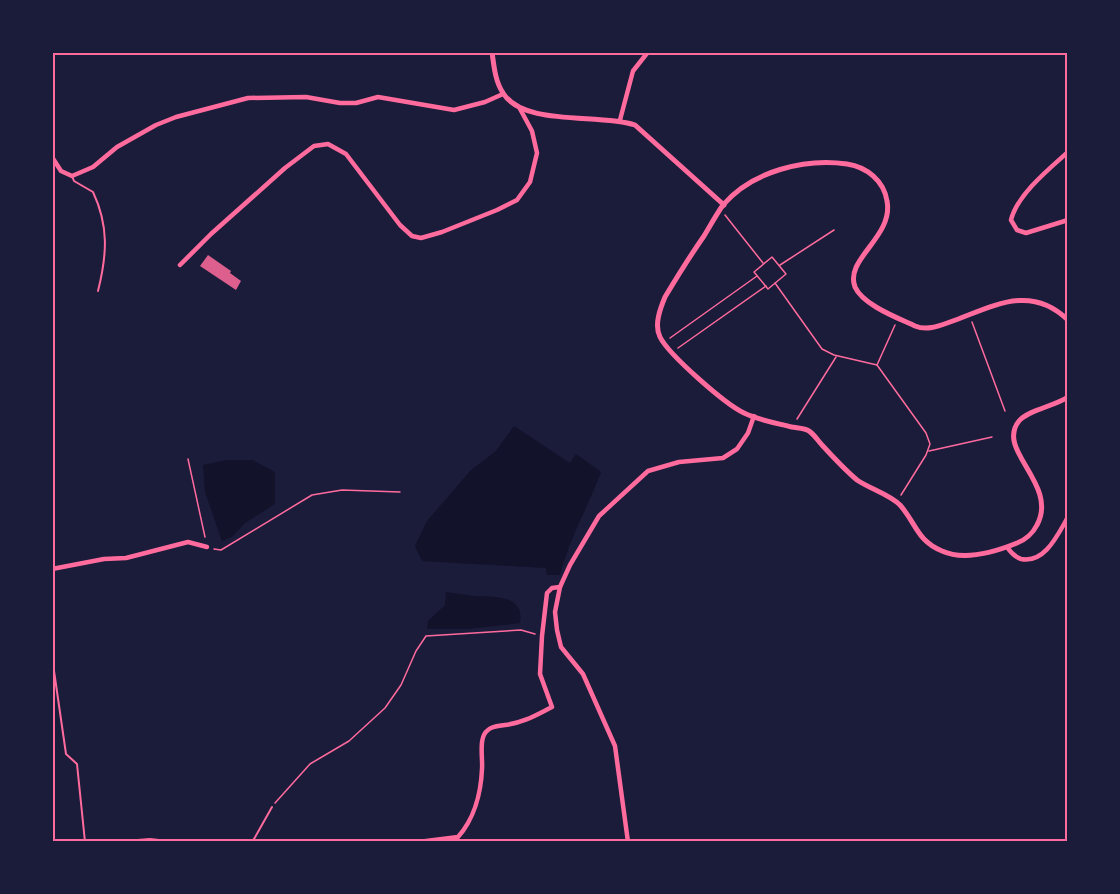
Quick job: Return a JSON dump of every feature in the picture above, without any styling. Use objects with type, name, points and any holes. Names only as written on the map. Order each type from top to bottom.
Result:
[{"type":"street","points":[[492,52],[496,77],[503,94],[519,106],[532,112],[551,116],[620,120],[634,125],[647,134],[722,207]]},
{"type":"street","points":[[620,120],[633,72],[648,52]]},
{"type":"street","points":[[52,157],[61,171],[72,176],[93,166],[117,147],[156,125],[176,117],[248,98],[306,97],[340,103],[356,103],[378,97],[454,110],[485,102],[503,94]]},
{"type":"street","points":[[180,265],[285,168],[314,146],[328,144],[346,153],[400,225],[412,236],[421,238],[442,232],[497,210],[517,200],[530,182],[537,153],[532,131],[519,106]]},
{"type":"street","points":[[52,116],[52,122]]},
{"type":"street","points":[[1068,152],[1020,201],[1013,211],[1011,220],[1017,230],[1026,233],[1068,220]]},
{"type":"street","points":[[1068,320],[1054,307],[1039,301],[1022,299],[1004,302],[933,328],[919,327],[880,310],[860,294],[855,285],[855,275],[859,260],[882,232],[888,212],[887,200],[881,185],[872,174],[857,165],[830,161],[792,166],[763,176],[747,185],[722,207],[665,297],[658,314],[659,335],[664,342],[711,388],[743,412],[809,431],[858,480],[896,502],[926,543],[944,552],[961,555],[983,554],[1020,542],[1034,531],[1040,521],[1043,508],[1041,493],[1014,446],[1015,431],[1019,421],[1029,414],[1059,403],[1068,397]]},
{"type":"street","points":[[628,842],[615,746],[583,674],[561,647],[555,612],[560,587],[570,565],[599,516],[648,471],[679,462],[723,458],[738,449],[748,433],[754,416]]},
{"type":"street","points":[[1007,547],[1017,558],[1028,560],[1041,555],[1055,541],[1068,517]]},
{"type":"street","points":[[52,568],[104,559],[126,558],[188,542],[207,547]]},
{"type":"street","points":[[418,842],[458,837],[468,826],[474,813],[482,771],[485,731],[491,727],[521,723],[552,707],[540,674],[542,636],[547,593],[552,588],[560,587]]},
{"type":"lane","points":[[72,176],[74,181],[93,192],[104,225],[106,248],[98,291]]},
{"type":"lane","points":[[52,657],[66,754],[76,764],[85,842]]},
{"type":"lane","points":[[249,842],[254,839],[272,807]]},
{"type":"lane","points":[[112,842],[150,838],[177,842]]},
{"type":"lane","points":[[195,842],[224,840],[228,842]]},
{"type":"path","points":[[722,207],[764,264]]},
{"type":"path","points":[[779,266],[834,230]]},
{"type":"path","points":[[772,257],[779,266],[786,274],[768,289],[754,272],[772,257]]},
{"type":"path","points":[[664,342],[757,276]]},
{"type":"path","points":[[775,283],[822,349],[836,356],[877,366],[926,433],[930,444],[928,451],[896,502]]},
{"type":"path","points":[[672,352],[765,286]]},
{"type":"path","points":[[970,315],[1005,411]]},
{"type":"path","points":[[877,366],[898,318]]},
{"type":"path","points":[[792,427],[836,356]]},
{"type":"path","points":[[928,451],[992,437]]},
{"type":"path","points":[[188,459],[207,547],[221,550],[312,495],[342,490],[400,492]]},
{"type":"path","points":[[272,807],[310,764],[349,741],[386,708],[401,686],[416,651],[426,636],[521,630],[542,636]]},
{"type":"shaded area","points":[[514,426],[570,463],[576,454],[601,472],[568,549],[560,575],[547,575],[546,568],[422,561],[415,546],[427,521],[471,470],[496,451]]},
{"type":"shaded area","points":[[227,460],[252,460],[275,472],[275,504],[245,523],[232,537],[222,541],[205,492],[203,465]]},
{"type":"shaded area","points":[[446,592],[506,599],[518,607],[520,623],[468,629],[427,629],[428,621],[445,605]]},
{"type":"building","points":[[208,255],[241,281],[236,290],[200,266]]}]
